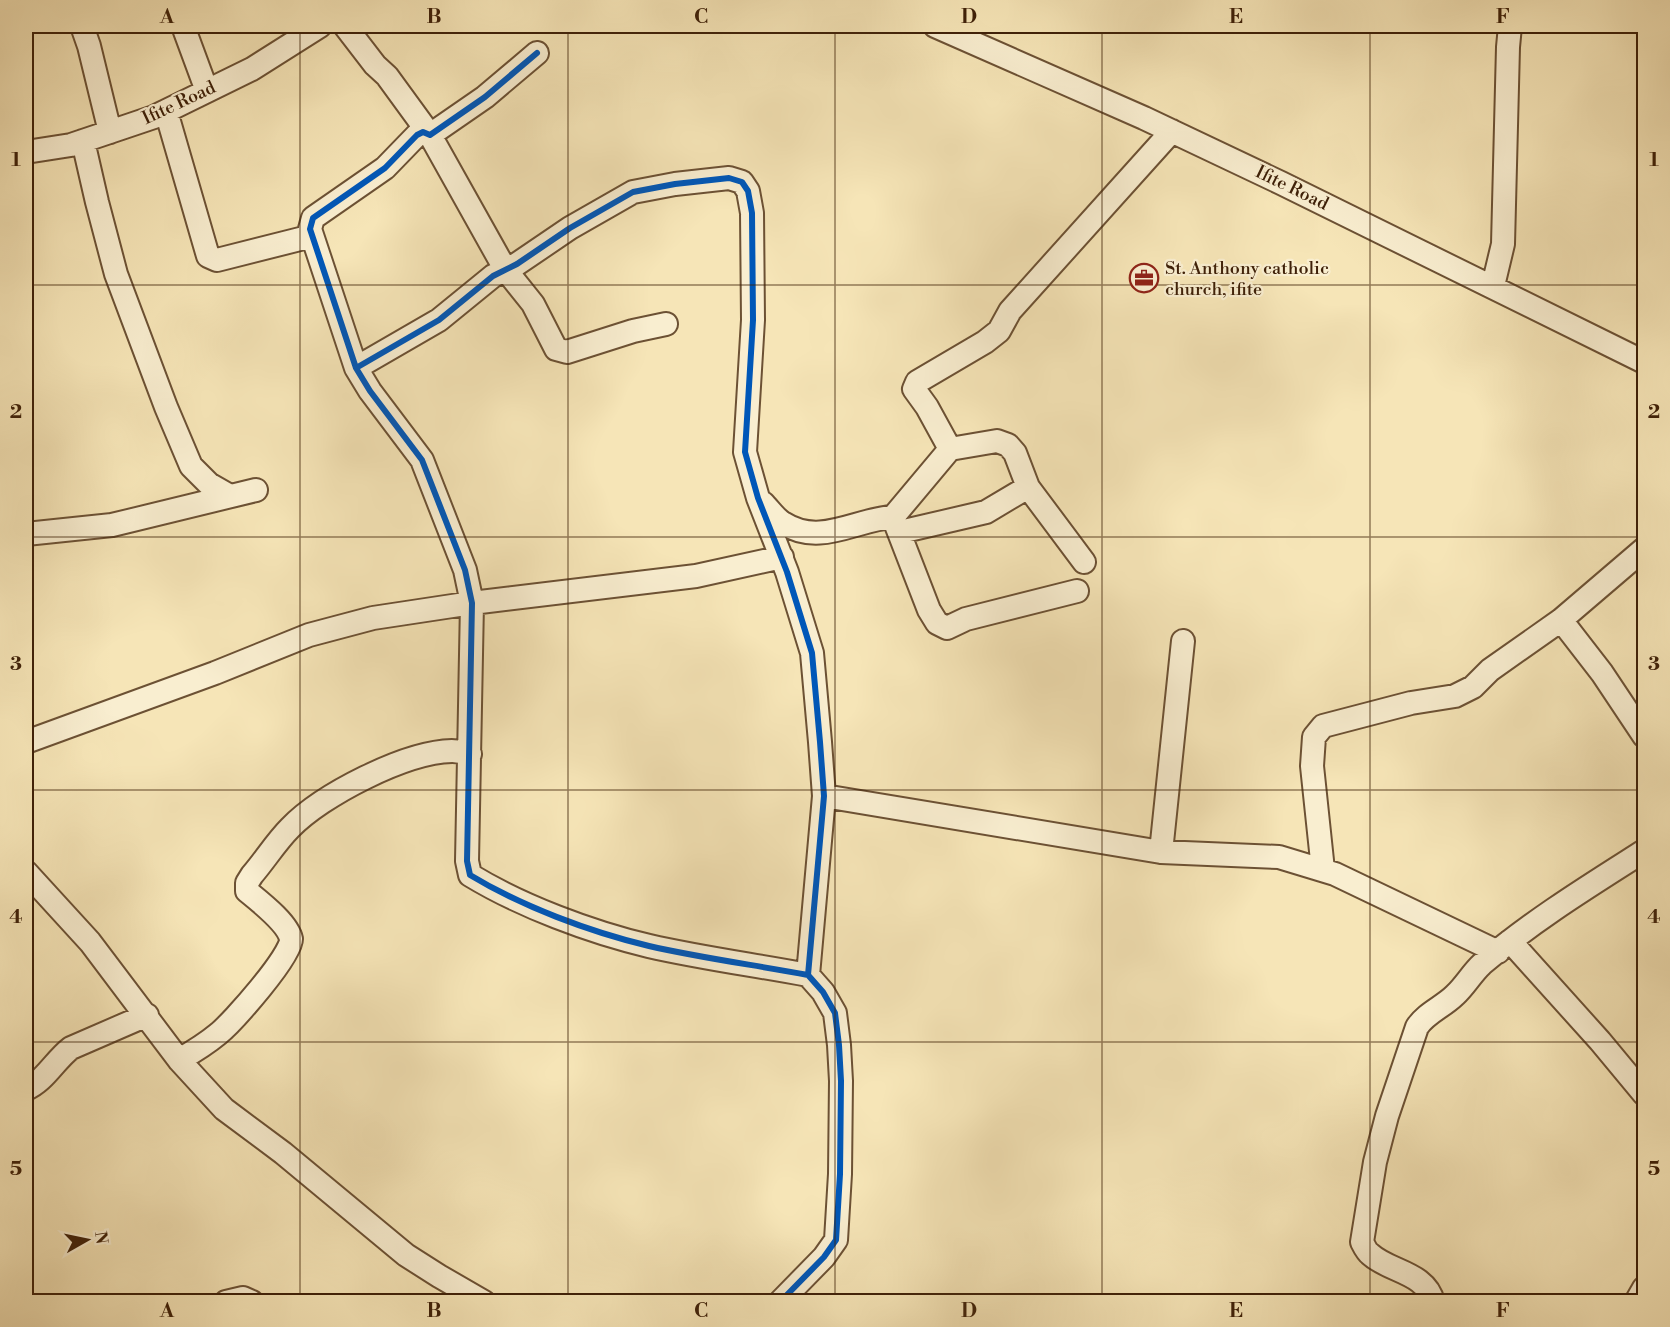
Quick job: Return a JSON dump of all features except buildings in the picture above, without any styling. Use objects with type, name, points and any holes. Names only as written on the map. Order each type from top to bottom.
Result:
[{"type":"street","points":[[82,26],[110,132]]},
{"type":"street","points":[[183,26],[207,91]]},
{"type":"street","name":"Ifite Road","points":[[26,152],[71,145],[166,111],[252,69],[320,26]]},
{"type":"street","points":[[345,26],[375,65],[387,76],[430,135],[506,269],[533,304],[556,349],[567,352],[633,331],[666,324]]},
{"type":"street","name":"Ifite Road","points":[[935,26],[1172,131],[1493,286],[1644,362]]},
{"type":"street","points":[[1493,286],[1503,244],[1510,26]]},
{"type":"street","points":[[430,135],[485,97],[537,52]]},
{"type":"street","points":[[166,111],[208,256],[217,260],[312,236]]},
{"type":"street","points":[[950,449],[927,407],[914,389],[917,382],[985,342],[999,331],[1010,311],[1172,131]]},
{"type":"street","points":[[430,135],[423,132],[417,135],[385,168],[313,218],[309,229],[356,368],[370,391],[422,460],[465,570],[472,603],[468,861],[470,875],[488,886],[576,924],[638,943],[808,975],[823,992],[835,1013],[841,1081],[840,1174],[836,1240],[824,1257],[780,1302]]},
{"type":"street","points":[[83,141],[117,274],[166,407],[191,466],[209,484],[230,496]]},
{"type":"street","points":[[356,368],[439,320],[493,276],[518,264],[570,228],[633,192],[675,184],[729,178],[742,182],[748,191],[752,213],[753,320],[745,452],[758,498],[782,557],[812,653],[824,796],[808,975]]},
{"type":"street","points":[[896,524],[950,449],[996,441],[1008,445],[1016,453],[1028,487],[1084,562]]},
{"type":"street","points":[[758,498],[782,523],[806,532],[840,531],[986,512],[1028,487]]},
{"type":"street","points":[[26,534],[112,525],[256,490]]},
{"type":"street","points":[[896,524],[929,610],[937,623],[947,628],[966,619],[1077,591]]},
{"type":"street","points":[[1323,870],[1312,766],[1314,737],[1323,726],[1411,703],[1455,696],[1473,687],[1490,670],[1561,620],[1644,549]]},
{"type":"street","points":[[26,742],[215,673],[309,634],[374,618],[472,603],[696,576],[782,557]]},
{"type":"street","points":[[1561,620],[1602,673],[1644,736]]},
{"type":"street","points":[[1161,852],[1183,641]]},
{"type":"street","points":[[179,1060],[198,1050],[221,1032],[259,991],[290,948],[290,936],[283,925],[247,891],[247,883],[290,828],[311,810],[385,769],[413,759],[451,752],[470,754]]},
{"type":"street","points":[[824,796],[1161,852],[1279,857],[1335,874],[1504,946],[1600,1041],[1644,1094]]},
{"type":"street","points":[[1433,1302],[1431,1294],[1423,1283],[1370,1254],[1362,1242],[1375,1162],[1387,1116],[1417,1027],[1423,1017],[1443,1007],[1460,991],[1479,967],[1504,946],[1644,851]]},
{"type":"street","points":[[26,872],[90,942],[179,1060],[224,1108],[283,1153],[406,1255],[484,1302]]},
{"type":"street","points":[[26,1089],[46,1075],[61,1055],[71,1048],[147,1015]]},
{"type":"street","points":[[1636,1302],[1644,1287]]},
{"type":"street","points":[[226,1302],[243,1298],[252,1302]]},
{"type":"cycle path","points":[[537,53],[485,97],[430,135],[423,132],[417,135],[385,168],[313,218],[310,229],[356,368],[370,391],[422,460],[465,570],[472,603],[467,861],[470,875],[556,917],[626,940],[708,958],[808,975],[823,992],[835,1013],[841,1081],[840,1174],[836,1240],[824,1257],[780,1302]]},
{"type":"cycle path","points":[[356,368],[439,320],[493,276],[517,264],[570,228],[633,192],[675,184],[729,178],[742,182],[748,191],[752,213],[753,320],[745,452],[758,498],[787,572],[812,653],[820,742],[824,796],[808,975]]},
{"type":"place","name":"St. Anthony catholic church, ifite","points":[[1144,278]]}]
